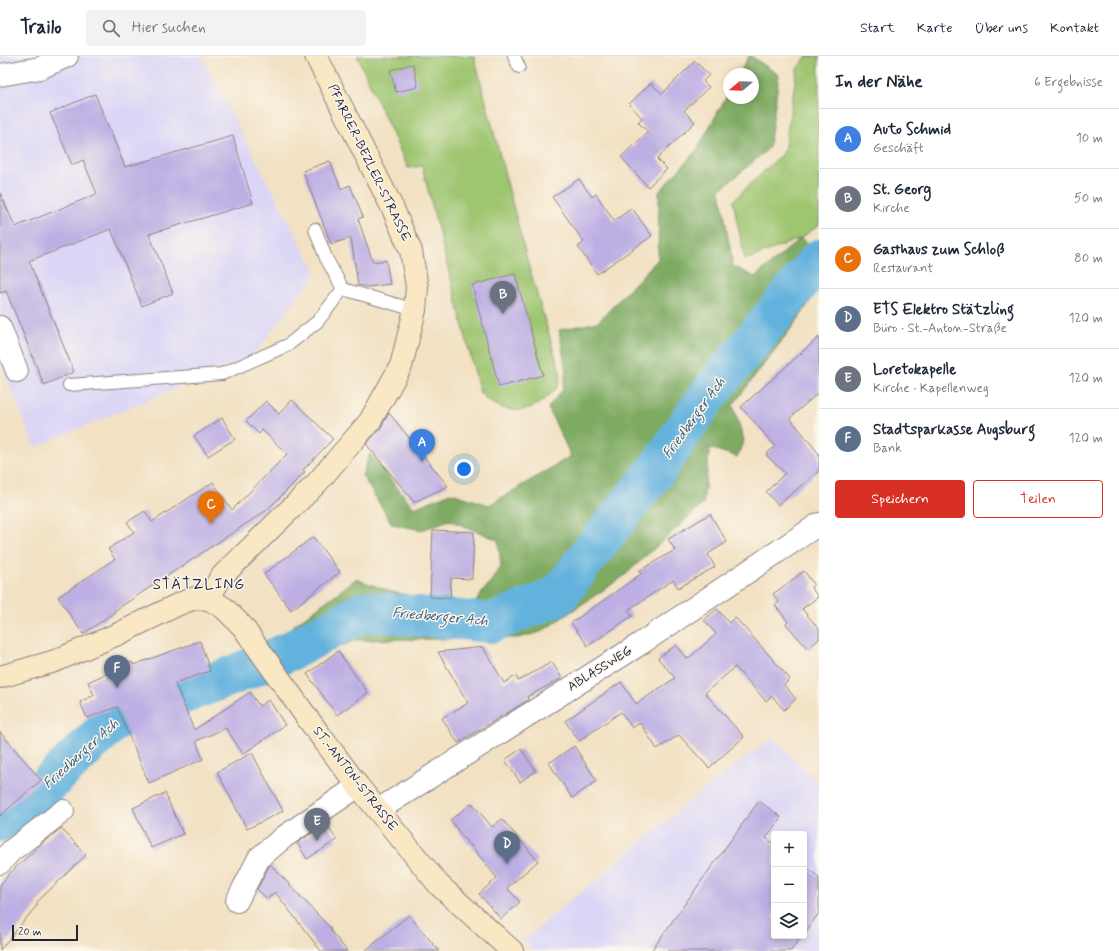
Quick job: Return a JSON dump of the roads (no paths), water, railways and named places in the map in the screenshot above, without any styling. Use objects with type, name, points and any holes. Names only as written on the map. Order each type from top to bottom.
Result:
[{"type":"street","points":[[0,75],[40,68],[67,56]]},
{"type":"street","name":"PFARRER-BEZLER-STRASSE","points":[[209,599],[220,578],[316,484],[370,421],[401,366],[415,310],[417,287],[412,251],[393,209],[316,56]]},
{"type":"street","points":[[0,328],[17,371]]},
{"type":"street","name":"ABLASSWEG","points":[[378,810],[640,644],[819,524]]},
{"type":"street","points":[[0,677],[56,661],[195,598],[209,599]]},
{"type":"street","name":"ST.-ANTON-STRASSE","points":[[209,599],[224,608],[243,627],[358,786],[438,885],[512,951]]},
{"type":"street","points":[[237,901],[259,858],[284,837],[358,786]]},
{"type":"street","points":[[0,863],[11,851],[63,811]]},
{"type":"lane","points":[[315,229],[326,258],[343,289],[415,310]]},
{"type":"lane","points":[[69,385],[222,374],[288,345],[318,321],[343,289]]},
{"type":"waterway","name":"Friedberger Ach","points":[[0,822],[43,789],[115,720],[236,674],[290,651],[365,611],[491,623],[558,596],[658,468],[706,398],[819,259]]},
{"type":"place","name":"St. Georg","points":[[503,314]]},
{"type":"place","name":"Auto Schmid","points":[[422,462]]},
{"type":"place","name":"Gasthaus zum Schloß","points":[[211,524]]},
{"type":"place","name":"Stadtsparkasse Augsburg","points":[[117,688]]},
{"type":"place","name":"Loretokapelle","points":[[317,841]]},
{"type":"place","name":"ETS Elektro Stätzling","points":[[507,864]]},
{"type":"district","name":"STÄTZLING","points":[[199,585]]}]
